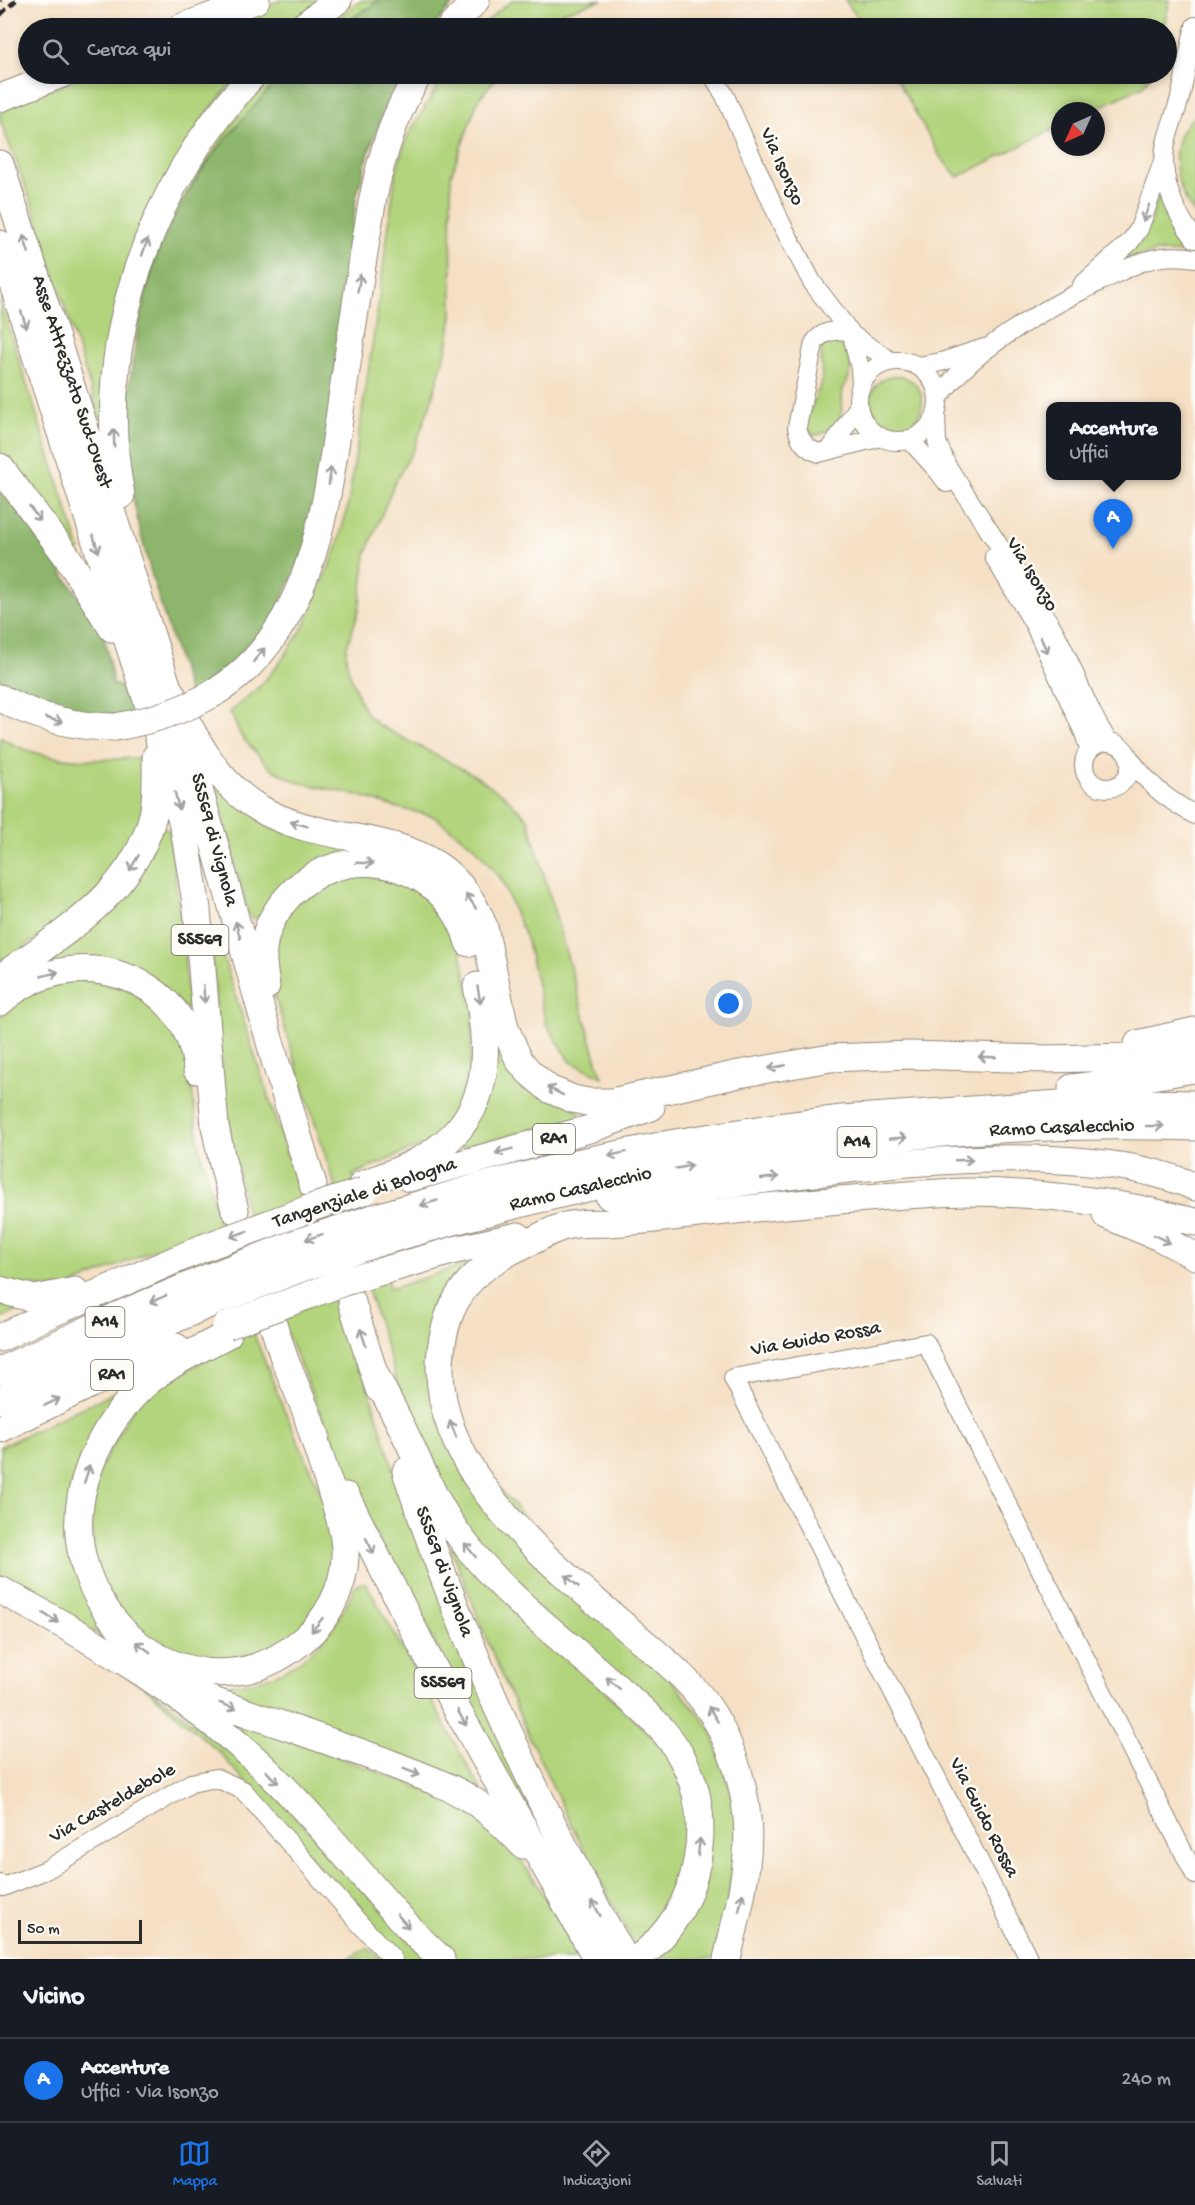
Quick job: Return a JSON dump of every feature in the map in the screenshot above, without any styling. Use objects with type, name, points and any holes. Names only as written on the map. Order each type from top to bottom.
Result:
[{"type":"highway","points":[[207,18],[256,0]]},
{"type":"highway","points":[[314,18],[338,0]]},
{"type":"highway","points":[[459,18],[476,0]]},
{"type":"highway","points":[[0,98],[36,84]]},
{"type":"highway","points":[[141,599],[116,470],[114,439],[117,371],[129,299],[150,232],[180,175],[224,107],[245,84]]},
{"type":"highway","points":[[0,698],[40,717],[60,723],[115,727],[141,723],[172,714],[214,693],[244,671],[273,637],[298,591],[309,563],[326,502],[378,172],[386,143],[414,84]]},
{"type":"highway","name":"Asse Attrezzato Sud-Ovest","points":[[0,164],[141,599]]},
{"type":"highway","name":"Asse Attrezzato Sud-Ovest","points":[[0,244],[136,667]]},
{"type":"highway","points":[[0,467],[66,555],[136,667]]},
{"type":"highway","name":"SS569 di Vignola","points":[[141,599],[203,802],[313,1196]]},
{"type":"highway","name":"SS569 di Vignola","points":[[136,667],[175,792],[191,866],[198,919],[211,1088],[222,1160],[235,1210]]},
{"type":"highway","points":[[170,691],[213,766],[238,793],[257,807],[298,824],[410,851],[435,864],[459,885],[470,898],[484,927],[500,1009],[511,1045],[529,1072],[549,1089],[586,1102],[612,1102],[739,1074]]},
{"type":"highway","points":[[0,978],[89,913],[132,867],[148,834],[153,813],[156,783],[155,725]]},
{"type":"highway","points":[[277,1067],[263,949],[274,915],[290,894],[326,869],[355,862],[385,864],[399,868],[421,878],[440,892],[458,914],[470,948],[486,1041],[483,1077],[478,1093],[463,1122],[443,1144],[413,1163],[363,1188]]},
{"type":"highway","points":[[0,1002],[29,981],[64,970],[110,972],[122,975],[148,988],[169,1006],[191,1041],[202,1101],[222,1160]]},
{"type":"highway","points":[[1046,1059],[1154,1041],[1195,1031]]},
{"type":"highway","points":[[1046,1059],[1172,1056],[1195,1052]]},
{"type":"highway","name":"RA1","points":[[739,1074],[815,1060],[910,1055],[1046,1059]]},
{"type":"highway","points":[[842,1119],[977,1094],[1104,1084],[1195,1068]]},
{"type":"highway","name":"Tangenziale di Bologna","points":[[0,1338],[153,1268],[203,1248],[313,1196],[363,1188],[593,1128],[739,1074]]},
{"type":"highway","name":"Ramo Casalecchio","points":[[0,1371],[117,1316],[216,1287],[374,1231],[483,1186],[622,1153],[711,1137],[842,1119],[1088,1102],[1195,1104]]},
{"type":"highway","name":"Ramo Casalecchio","points":[[374,1231],[524,1203],[635,1176],[698,1164],[862,1141],[1012,1130],[1123,1126],[1195,1127]]},
{"type":"highway","points":[[524,1203],[640,1194],[936,1162],[1011,1158],[1112,1165],[1161,1174],[1195,1187]]},
{"type":"highway","points":[[308,1418],[344,1539],[343,1574],[332,1605],[322,1620],[311,1633],[284,1655],[235,1672],[199,1672],[180,1668],[161,1660],[126,1635],[113,1620],[91,1583],[80,1544],[79,1515],[82,1490],[94,1454],[114,1420],[137,1391],[166,1367],[227,1330],[291,1302],[455,1250],[564,1226],[606,1224],[831,1200],[972,1192],[1056,1197],[1135,1208],[1195,1222]]},
{"type":"highway","points":[[1056,1197],[1127,1223],[1195,1256]]},
{"type":"highway","points":[[564,1226],[502,1254],[488,1263],[455,1302],[447,1321],[439,1361],[444,1404],[451,1427],[476,1476],[508,1520],[554,1565],[686,1681],[718,1723],[744,1791],[749,1828],[743,1890],[728,1959]]},
{"type":"highway","points":[[0,1290],[35,1299],[51,1297],[153,1268]]},
{"type":"highway","name":"Ramo Casalecchio","points":[[0,1400],[216,1287]]},
{"type":"highway","name":"SS569 di Vignola","points":[[352,1303],[440,1571],[496,1707],[562,1846],[625,1959]]},
{"type":"highway","name":"SS569","points":[[274,1328],[308,1418],[360,1526],[427,1656],[593,1951]]},
{"type":"highway","name":"RA1","points":[[0,1429],[91,1384],[227,1330]]},
{"type":"highway","points":[[374,1372],[437,1503],[471,1551],[514,1596],[662,1727],[684,1760],[697,1800],[700,1825],[699,1849],[692,1884],[679,1913],[661,1938],[637,1959]]},
{"type":"highway","points":[[0,1590],[117,1657],[197,1711],[259,1762],[314,1820],[412,1932],[441,1959]]},
{"type":"highway","points":[[117,1657],[202,1697],[425,1777],[472,1800],[509,1830],[524,1846],[593,1951]]},
{"type":"street","points":[[1067,298],[1130,242],[1139,229],[1164,157],[1195,26]]},
{"type":"street","name":"Via Isonzo","points":[[718,84],[799,259],[812,282],[850,333]]},
{"type":"street","points":[[1170,129],[1187,104],[1195,99]]},
{"type":"street","points":[[1164,157],[1171,200],[1195,239]]},
{"type":"street","points":[[891,361],[850,333],[827,331],[818,338],[814,343],[809,363],[798,427],[798,434],[808,447],[813,451],[827,451],[881,437],[900,441],[909,439],[925,431],[950,382],[991,346],[1067,298],[1144,261],[1167,257],[1195,258]]},
{"type":"street","points":[[827,451],[858,407],[861,385],[860,369],[850,333]]},
{"type":"street","points":[[861,385],[874,369],[891,361],[898,360],[918,366],[941,362],[991,346]]},
{"type":"street","points":[[918,366],[932,380],[937,406]]},
{"type":"street","name":"Via Isonzo","points":[[937,406],[936,442],[947,466],[1052,627],[1064,648],[1100,729],[1108,741]]},
{"type":"street","points":[[858,407],[866,425],[881,437]]},
{"type":"street","name":"Via Isonzo","points":[[909,439],[938,471],[1035,626],[1084,733],[1089,749]]},
{"type":"street","points":[[1130,759],[1129,773],[1120,784],[1110,788],[1102,788],[1089,780],[1085,774],[1083,761],[1089,749],[1098,743],[1108,741],[1122,746],[1142,776],[1164,797],[1195,815]]},
{"type":"street","points":[[1120,784],[1164,797]]},
{"type":"street","name":"Via Guido Rossa","points":[[1029,1959],[733,1377],[926,1343],[1195,1875]]},
{"type":"street","name":"Via Casteldebole","points":[[0,1884],[3,1887],[46,1870],[191,1784],[216,1778],[243,1790],[393,1959]]},
{"type":"green space","points":[[281,0],[319,0],[297,18],[233,18]]},
{"type":"green space","points":[[362,0],[380,0],[352,18],[337,18]]},
{"type":"green space","points":[[380,0],[456,0],[441,18],[352,18]]},
{"type":"green space","points":[[513,0],[602,0],[563,12],[556,18],[491,18]]},
{"type":"green space","points":[[845,0],[1170,0],[1166,18],[858,18]]},
{"type":"green space","points":[[63,84],[231,84],[199,123],[103,417],[100,418],[31,201],[0,120],[0,112],[20,100]]},
{"type":"green space","points":[[265,84],[275,84],[224,141],[186,194],[206,161]]},
{"type":"green space","points":[[275,84],[397,84],[385,106],[356,197],[325,463],[307,547],[263,639],[190,697],[148,562],[135,507],[127,453],[130,387],[143,304],[165,235],[197,177],[245,116]]},
{"type":"green space","points":[[439,84],[491,84],[478,100],[451,175],[452,316],[447,348],[414,449],[394,484],[366,555],[359,610],[347,646],[348,668],[359,699],[367,714],[378,725],[472,774],[505,796],[528,819],[603,1077],[571,1062],[546,1024],[527,941],[501,879],[475,847],[433,816],[361,796],[296,782],[270,768],[241,736],[230,712],[261,685],[282,660],[304,626],[337,548],[348,505],[396,172],[407,137]]},
{"type":"green space","points":[[900,84],[1144,84],[1105,105],[1105,102],[1051,102],[1051,130],[958,177],[941,158]]},
{"type":"green space","points":[[1195,116],[1195,215],[1178,178],[1176,150],[1185,126]]},
{"type":"green space","points":[[1158,196],[1173,228],[1193,253],[1156,252],[1123,260],[1151,221]]},
{"type":"green space","points":[[0,301],[80,550],[74,552],[0,454]]},
{"type":"green space","points":[[829,340],[845,348],[850,359],[850,370],[843,389],[839,418],[828,430],[813,435],[807,427],[807,417],[822,382],[821,349]]},
{"type":"green space","points":[[896,376],[906,378],[914,384],[920,392],[922,402],[920,412],[914,420],[906,426],[896,428],[886,426],[878,420],[872,412],[870,402],[872,392],[878,384],[886,378]]},
{"type":"green space","points":[[0,485],[90,612],[105,640],[113,684],[124,688],[135,717],[93,720],[0,691]]},
{"type":"green space","points":[[0,737],[17,746],[52,757],[109,760],[147,757],[142,824],[112,881],[0,966]]},
{"type":"green space","points":[[216,789],[367,853],[260,917],[253,918],[249,916]]},
{"type":"green space","points":[[162,829],[169,831],[183,936],[188,1008],[185,1009],[176,999],[35,970]]},
{"type":"green space","points":[[389,875],[433,900],[459,943],[473,1012],[469,1092],[438,1138],[353,1175],[390,1289],[472,1262],[464,1275],[439,1422],[670,1678],[711,1729],[740,1823],[719,1959],[643,1959],[605,1890],[534,1748],[482,1628],[451,1548],[454,1546],[673,1757],[693,1832],[666,1949],[705,1792],[458,1520],[412,1428],[274,994],[271,954],[291,906],[330,878]]},
{"type":"green space","points":[[216,935],[356,1369],[364,1374],[394,1470],[610,1959],[534,1826],[371,1526],[283,1325],[246,1209],[226,1117],[210,936]]},
{"type":"green space","points":[[71,979],[123,986],[168,1018],[189,1066],[199,1145],[216,1212],[255,1337],[326,1505],[336,1558],[325,1596],[293,1639],[236,1664],[155,1650],[97,1580],[88,1491],[138,1399],[236,1342],[199,1230],[64,1289],[0,1283],[0,1017],[22,997]]},
{"type":"green space","points":[[494,1035],[580,1112],[577,1119],[459,1148],[457,1143]]},
{"type":"green space","points":[[0,1300],[18,1305],[18,1310],[0,1320]]},
{"type":"green space","points":[[119,1390],[122,1395],[71,1510],[131,1651],[0,1583],[0,1447]]},
{"type":"green space","points":[[366,1583],[481,1790],[198,1684],[226,1685],[251,1682],[274,1675],[294,1664],[329,1632],[355,1586]]},
{"type":"green space","points":[[129,1673],[253,1769],[427,1959],[402,1959],[368,1924],[220,1753]]},
{"type":"green space","points":[[223,1714],[451,1799],[505,1839],[535,1880],[580,1959],[455,1959],[443,1951]]},
{"type":"green space","points":[[367,1948],[382,1959],[348,1959]]},
{"type":"railway","points":[[0,15],[16,0]]},
{"type":"place","name":"Accenture","points":[[1113,549]]}]
